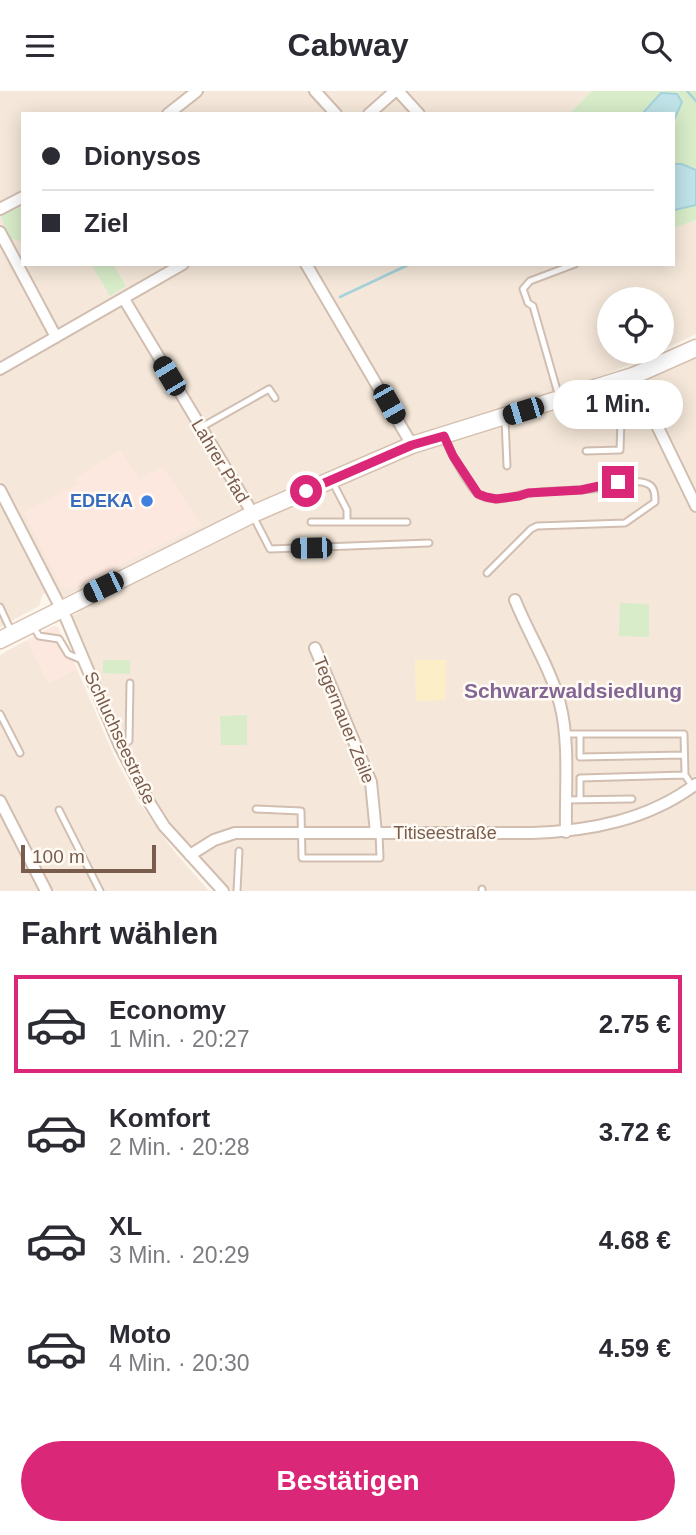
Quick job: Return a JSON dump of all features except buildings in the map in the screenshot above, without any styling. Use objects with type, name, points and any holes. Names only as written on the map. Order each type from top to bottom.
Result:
[{"type":"street","points":[[171,112],[197,91]]},
{"type":"street","points":[[315,91],[333,112]]},
{"type":"street","points":[[371,112],[397,91],[417,112]]},
{"type":"street","points":[[0,209],[21,198]]},
{"type":"street","points":[[0,232],[56,337]]},
{"type":"street","points":[[0,369],[180,266]]},
{"type":"street","points":[[307,266],[412,445]]},
{"type":"street","name":"Lahrer Pfad","points":[[124,299],[253,514]]},
{"type":"street","points":[[6,637],[253,514],[412,445],[633,376],[696,348]]},
{"type":"street","points":[[633,376],[696,506]]},
{"type":"street","name":"Schluchseestraße","points":[[0,489],[61,608],[120,746],[149,802],[164,826],[223,891]]},
{"type":"street","points":[[515,600],[545,664],[560,704],[564,734],[565,832]]},
{"type":"street","name":"Tegernauer Zeile","points":[[315,648],[371,782],[378,833]]},
{"type":"street","name":"Titiseestraße","points":[[190,855],[214,840],[235,833],[565,832],[616,823],[661,805],[694,786]]},
{"type":"street","points":[[0,801],[46,891]]},
{"type":"lane","points":[[560,400],[533,306],[528,303],[523,289],[530,281],[570,266]]},
{"type":"lane","points":[[200,428],[269,389],[275,398]]},
{"type":"lane","points":[[586,451],[620,450],[621,420],[647,405]]},
{"type":"lane","points":[[505,417],[507,467]]},
{"type":"lane","points":[[444,436],[453,456],[478,494],[486,497],[496,499],[528,493],[581,490],[618,482],[647,483],[655,494],[655,502],[625,523],[537,526],[487,573]]},
{"type":"lane","points":[[331,480],[347,510],[347,522]]},
{"type":"lane","points":[[253,514],[270,549],[429,543]]},
{"type":"lane","points":[[311,522],[407,522]]},
{"type":"lane","points":[[0,607],[6,637]]},
{"type":"lane","points":[[32,624],[39,636],[59,639],[68,654],[84,660]]},
{"type":"lane","points":[[120,746],[129,741],[130,683]]},
{"type":"lane","points":[[0,714],[20,753]]},
{"type":"lane","points":[[564,734],[684,734],[685,775],[694,786]]},
{"type":"lane","points":[[580,734],[580,757],[684,755]]},
{"type":"lane","points":[[580,800],[580,778],[685,775]]},
{"type":"lane","points":[[565,800],[632,799]]},
{"type":"lane","points":[[256,809],[301,811],[302,858],[380,858],[378,833]]},
{"type":"lane","points":[[59,810],[100,891]]},
{"type":"lane","points":[[237,891],[239,851]]},
{"type":"shaded area","points":[[0,91],[189,91],[163,112],[21,112],[21,194],[0,205]]},
{"type":"shaded area","points":[[203,91],[309,91],[328,112],[177,112]]},
{"type":"shaded area","points":[[319,91],[389,91],[366,112],[338,112]]},
{"type":"shaded area","points":[[400,91],[592,91],[571,112],[377,112]]},
{"type":"shaded area","points":[[21,203],[21,263],[0,224],[0,214]]},
{"type":"shaded area","points":[[696,220],[696,334],[674,344],[674,287],[597,287],[597,364],[630,364],[605,375],[415,438],[311,266],[675,266],[675,228]]},
{"type":"shaded area","points":[[0,238],[49,335],[0,363]]},
{"type":"shaded area","points":[[23,266],[172,266],[63,328],[56,327]]},
{"type":"shaded area","points":[[187,266],[302,266],[403,441],[253,505],[133,303],[136,296]]},
{"type":"shaded area","points":[[118,306],[123,306],[244,510],[62,598],[0,481],[0,374]]},
{"type":"shaded area","name":"Schwarzwaldsiedlung","points":[[696,347],[696,891],[223,891],[150,804],[66,620],[93,602],[281,502],[650,364],[674,364],[674,355]]},
{"type":"shaded area","points":[[120,450],[139,480],[162,466],[201,525],[72,589],[61,586],[24,512],[78,484],[75,479]]},
{"type":"shaded area","points":[[0,499],[48,592],[42,595],[39,606],[0,627]]},
{"type":"shaded area","points":[[54,626],[58,627],[77,669],[49,683],[27,640]]},
{"type":"shaded area","points":[[27,640],[49,683],[77,669],[114,756],[138,801],[173,850],[209,891],[0,891],[0,655]]},
{"type":"green space","points":[[592,91],[696,91],[696,220],[675,228],[675,112],[571,112]]},
{"type":"green space","points":[[21,205],[21,241],[10,238],[0,215]]},
{"type":"green space","points":[[92,266],[114,266],[126,286],[110,296]]},
{"type":"green space","points":[[620,603],[649,604],[649,637],[619,636]]},
{"type":"green space","points":[[103,660],[130,660],[130,674],[103,673]]},
{"type":"green space","points":[[247,715],[247,745],[221,745],[220,716]]},
{"type":"sand","points":[[415,660],[446,660],[445,700],[416,701]]},
{"type":"water","points":[[661,93],[677,94],[682,102],[675,118],[675,112],[644,112]]},
{"type":"water","points":[[675,164],[696,170],[696,205],[675,210]]},
{"type":"waterway","points":[[687,91],[696,101]]},
{"type":"waterway","points":[[340,297],[406,266]]},
{"type":"place","name":"EDEKA","points":[[147,501]]},
{"type":"district","name":"Schwarzwaldsiedlung","points":[[573,690]]},
{"type":"route","points":[[306,491],[412,445],[444,436],[447,446],[478,494],[486,497],[496,499],[528,493],[581,490],[618,482]]}]
